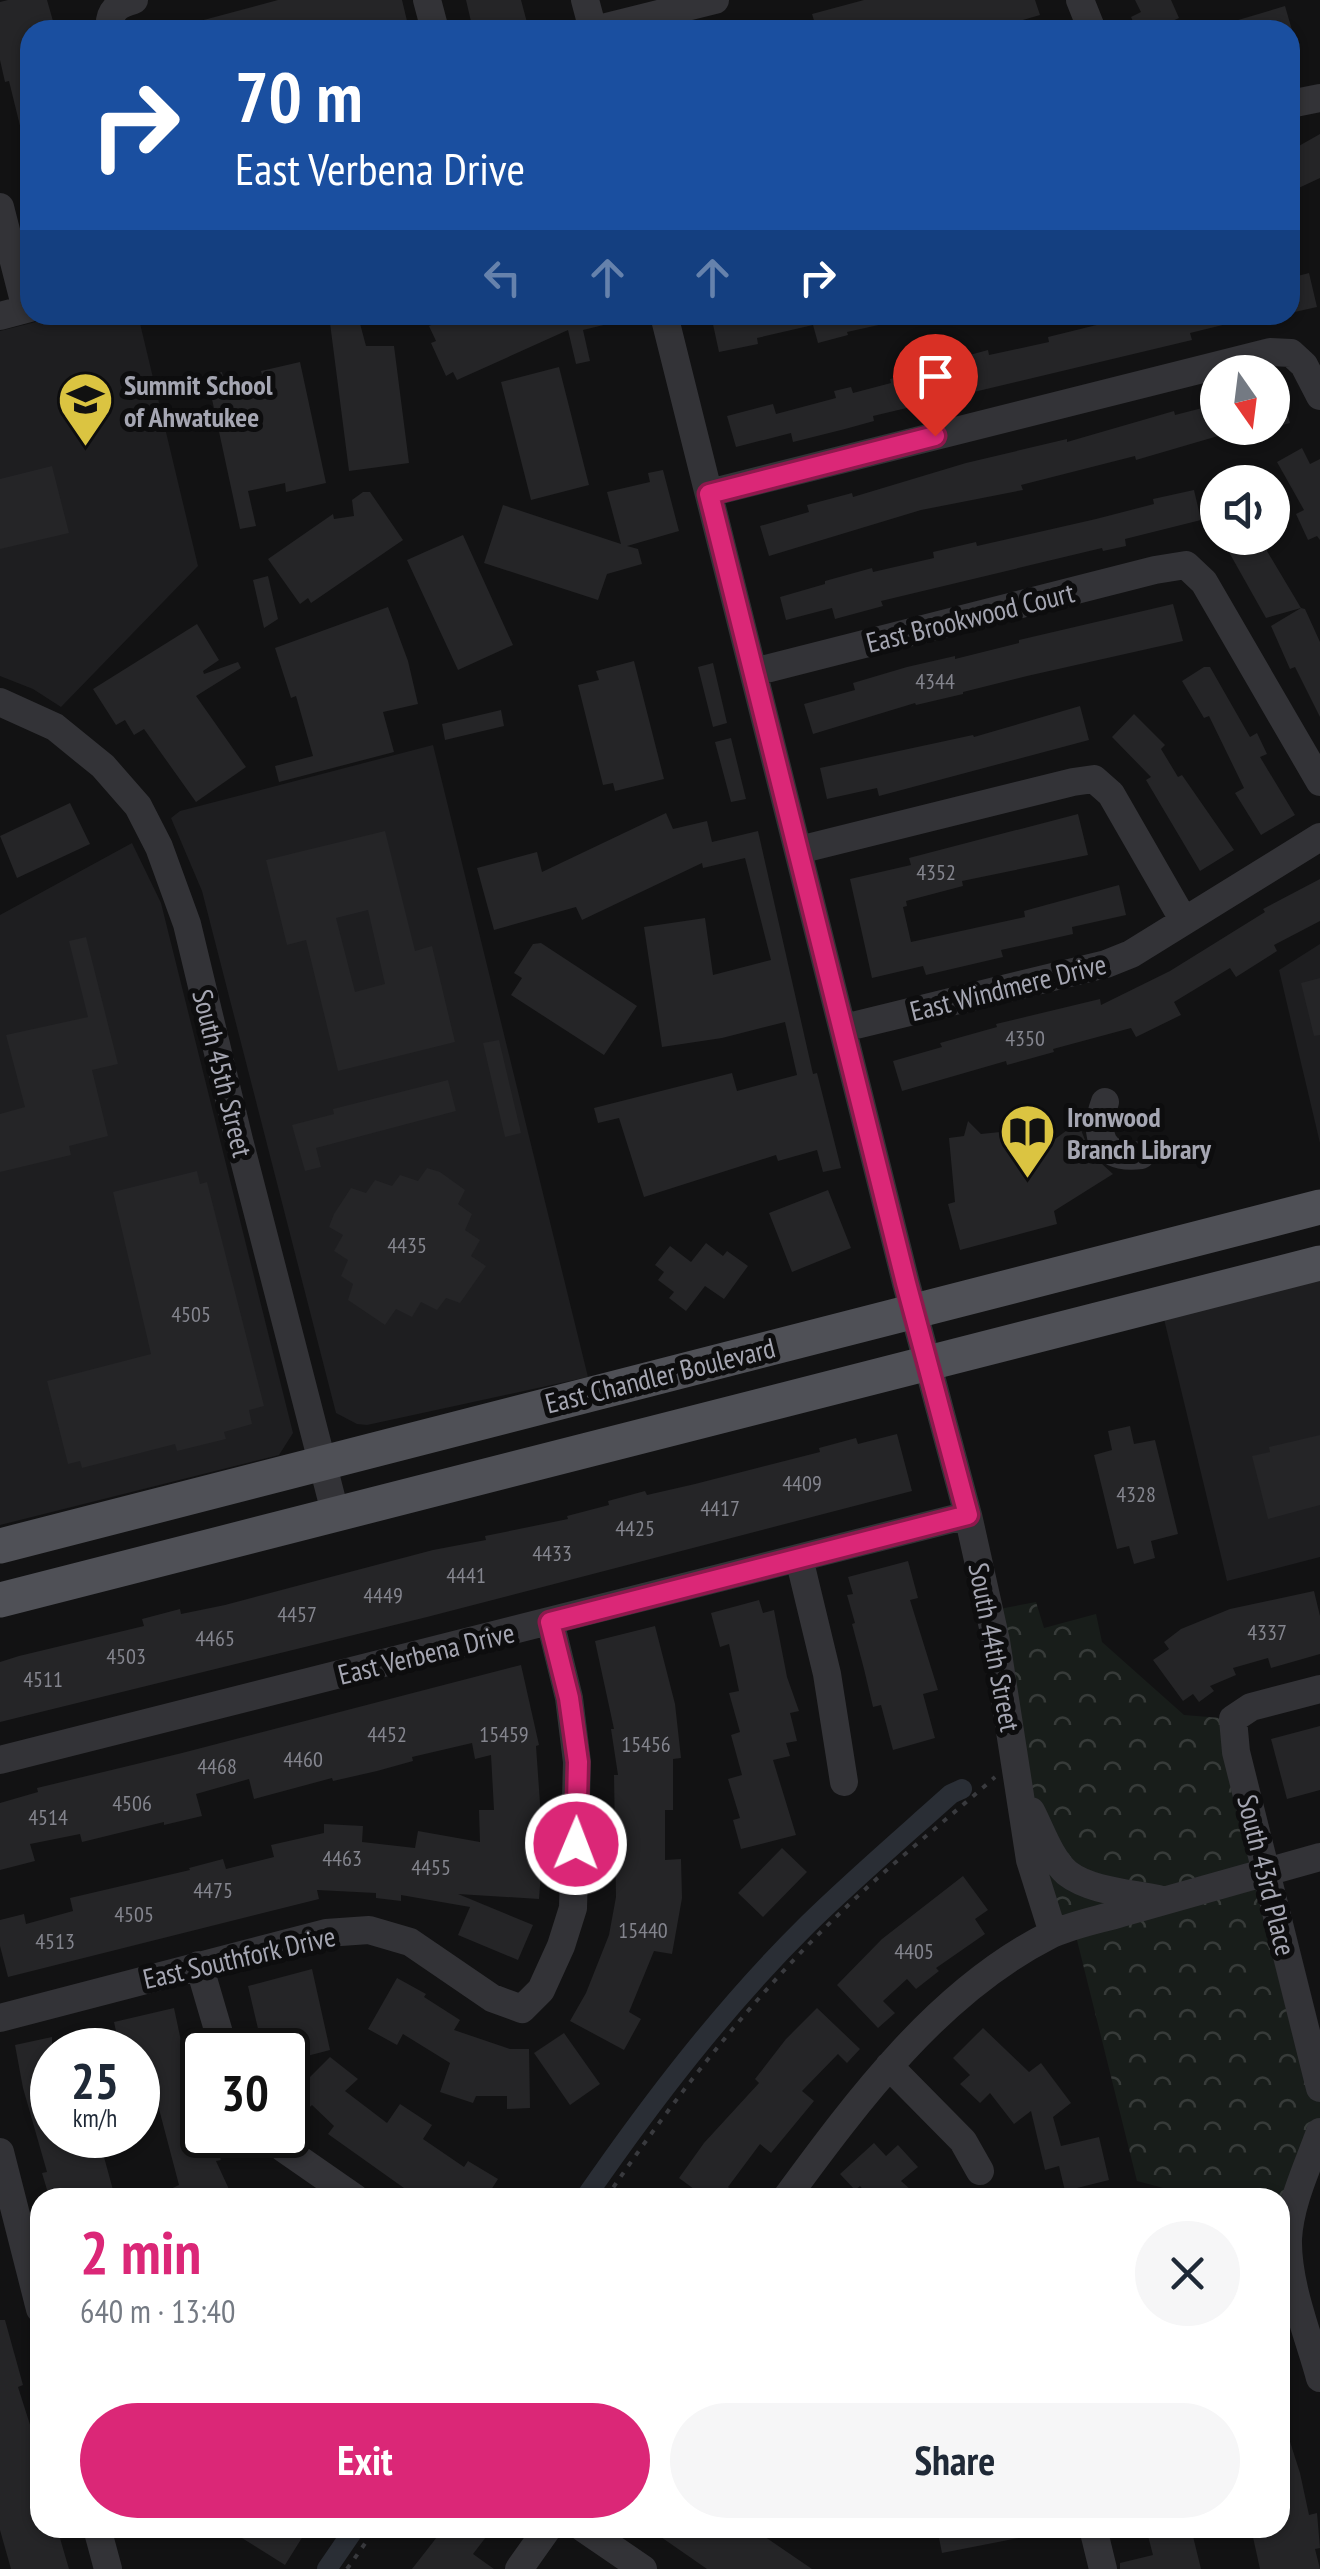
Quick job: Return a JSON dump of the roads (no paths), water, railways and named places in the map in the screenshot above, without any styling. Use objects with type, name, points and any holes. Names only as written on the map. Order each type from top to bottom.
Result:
[{"type":"main road","name":"East Chandler Boulevard","points":[[0,1546],[1320,1208]]},
{"type":"main road","name":"East Chandler Boulevard","points":[[0,1600],[1320,1263]]},
{"type":"street","points":[[634,20],[715,0]]},
{"type":"street","points":[[0,207],[19,311]]},
{"type":"street","name":"South 44th Street","points":[[667,325],[968,1515],[996,1642],[1030,1860],[1053,1933]]},
{"type":"street","points":[[709,494],[1270,352],[1291,353],[1304,365],[1320,396]]},
{"type":"street","name":"East Brookwood Court","points":[[754,672],[1186,565],[1204,582],[1320,782]]},
{"type":"street","name":"South 45th Street","points":[[0,702],[54,727],[103,766],[138,806],[159,847],[187,924],[238,1140],[336,1516]]},
{"type":"street","points":[[799,850],[1094,779],[1111,794],[1184,921]]},
{"type":"street","name":"East Windmere Drive","points":[[844,1028],[1106,964],[1132,954],[1320,837]]},
{"type":"street","points":[[1105,1102],[1098,1122],[1099,1136],[1107,1147],[1127,1157],[1141,1156]]},
{"type":"street","name":"East Verbena Drive","points":[[0,1760],[968,1515]]},
{"type":"street","points":[[799,1558],[827,1674],[844,1782]]},
{"type":"street","name":"East Southfork Drive","points":[[0,2018],[326,1933],[369,1930],[410,1942],[492,1998],[522,2009],[541,1990],[562,1946],[573,1908],[578,1762],[569,1698],[550,1622]]},
{"type":"street","name":"South 43rd Place","points":[[1320,1689],[1251,1707],[1233,1719],[1236,1752],[1267,1873],[1313,2022],[1320,2088]]},
{"type":"street","points":[[1018,1773],[1057,1860],[1068,1874],[1093,1885],[1165,1900]]},
{"type":"street","points":[[793,2188],[889,2066],[1001,1963],[1053,1933],[1320,1857]]},
{"type":"street","points":[[199,1964],[218,2028]]},
{"type":"street","points":[[889,2066],[963,2141],[980,2171]]},
{"type":"street","points":[[1290,2225],[1320,2132]]},
{"type":"street","points":[[0,2152],[30,2270]]},
{"type":"street","points":[[288,2158],[338,2188]]},
{"type":"street","points":[[1290,2256],[1320,2378]]},
{"type":"street","points":[[1292,2271],[1320,2264]]},
{"type":"street","points":[[100,2538],[108,2569]]},
{"type":"street","points":[[519,2569],[541,2538]]},
{"type":"street","points":[[597,2538],[643,2569]]},
{"type":"street","points":[[1095,2538],[1103,2569]]},
{"type":"waterway","points":[[592,2188],[690,2056],[747,1988],[825,1907],[951,1794],[962,1789]]},
{"type":"waterway","points":[[327,2569],[348,2538]]},
{"type":"place","name":"Summit School of Ahwatukee","points":[[85,449]]},
{"type":"place","name":"Ironwood Branch Library","points":[[1028,1181]]}]
